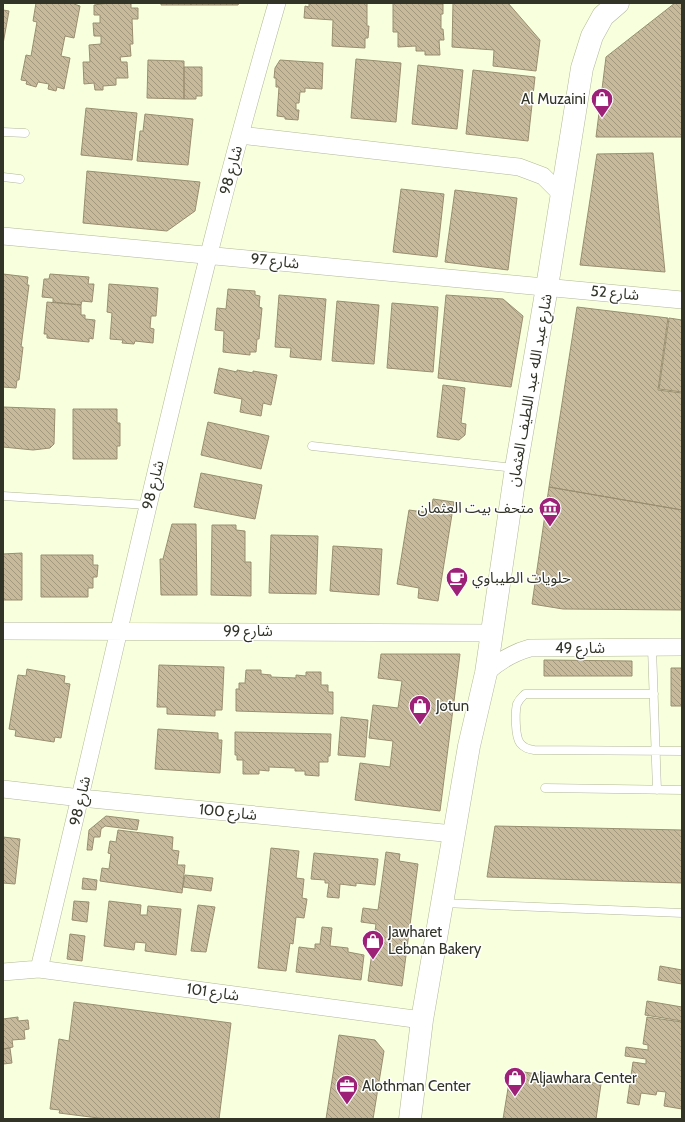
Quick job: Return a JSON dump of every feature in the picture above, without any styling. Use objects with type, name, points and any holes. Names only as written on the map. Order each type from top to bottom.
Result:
[{"type":"street","name":"شارع 98","points":[[39,969],[81,798],[148,505],[209,254],[277,3]]},
{"type":"street","name":"شارع عبد الله عبد اللطيف العثمان","points":[[410,1119],[422,1020],[469,746],[486,673],[493,633],[516,468],[582,68],[592,36],[603,16],[618,3]]},
{"type":"street","points":[[240,135],[519,167],[543,176],[562,195]]},
{"type":"street","name":"شارع 97","points":[[3,236],[209,254],[547,287]]},
{"type":"street","name":"شارع 52","points":[[547,287],[682,300]]},
{"type":"street","name":"شارع 99","points":[[3,631],[119,630],[493,633]]},
{"type":"street","name":"شارع 49","points":[[486,673],[506,657],[518,651],[530,648],[682,647]]},
{"type":"street","name":"شارع 100","points":[[3,789],[81,798],[454,834]]},
{"type":"street","name":"شارع 101","points":[[3,972],[39,969],[422,1020]]},
{"type":"lane","points":[[3,132],[25,133]]},
{"type":"lane","points":[[3,177],[20,179]]},
{"type":"lane","points":[[312,446],[516,468]]},
{"type":"lane","points":[[3,496],[148,505]]},
{"type":"lane","points":[[652,648],[657,790]]},
{"type":"lane","points":[[654,694],[525,694],[518,702],[516,731],[519,742],[528,749],[682,751]]},
{"type":"lane","points":[[545,788],[682,790]]},
{"type":"lane","points":[[442,903],[682,913]]},
{"type":"building","points":[[36,3],[74,3],[80,6],[74,38],[65,36],[61,56],[70,58],[64,89],[57,87],[56,91],[48,89],[49,84],[38,82],[36,87],[26,84],[27,81],[21,80],[26,55],[31,56],[37,22],[33,21]]},
{"type":"building","points":[[131,3],[131,8],[138,8],[138,19],[132,19],[133,44],[130,44],[131,56],[120,57],[121,62],[127,62],[128,78],[116,78],[116,85],[103,86],[103,90],[95,90],[94,83],[84,84],[83,62],[90,62],[89,45],[101,44],[101,36],[94,36],[93,23],[100,23],[100,15],[94,15],[94,5]]},
{"type":"building","points":[[161,3],[191,3],[191,5],[161,5]]},
{"type":"building","points":[[191,3],[239,3],[238,5],[191,5]]},
{"type":"building","points":[[309,3],[367,3],[367,26],[369,26],[368,38],[365,38],[365,48],[332,46],[333,20],[304,18],[305,6],[309,7]]},
{"type":"building","points":[[393,3],[443,4],[441,29],[443,29],[444,40],[439,40],[440,55],[425,55],[425,51],[416,51],[416,46],[398,47],[398,32],[393,32]]},
{"type":"building","points":[[453,3],[508,3],[540,40],[536,71],[493,66],[494,50],[452,47]]},
{"type":"building","points":[[675,3],[682,3],[682,137],[596,137],[606,57]]},
{"type":"building","points":[[3,10],[9,11],[3,44]]},
{"type":"building","points":[[356,59],[401,63],[396,122],[351,118]]},
{"type":"building","points":[[148,60],[184,61],[184,99],[147,98]]},
{"type":"building","points":[[280,60],[323,63],[322,89],[305,88],[305,92],[300,92],[299,103],[296,103],[296,110],[299,110],[298,120],[285,119],[285,117],[277,116],[279,87],[276,87],[276,78],[274,78],[275,68]]},
{"type":"building","points":[[418,65],[463,70],[457,129],[412,124]]},
{"type":"building","points":[[184,67],[202,67],[202,96],[196,96],[196,99],[184,99]]},
{"type":"building","points":[[473,70],[535,77],[528,141],[466,134]]},
{"type":"building","points":[[86,108],[137,113],[132,160],[81,155]]},
{"type":"building","points":[[145,114],[193,119],[188,165],[137,161],[140,131],[143,131]]},
{"type":"building","points":[[653,153],[665,272],[580,265],[597,154]]},
{"type":"building","points":[[87,171],[200,182],[195,211],[167,231],[83,223]]},
{"type":"building","points":[[401,189],[444,194],[437,257],[393,252]]},
{"type":"building","points":[[455,190],[517,198],[508,270],[445,262]]},
{"type":"building","points":[[3,274],[28,277],[27,285],[29,285],[21,347],[23,347],[19,380],[17,380],[16,388],[3,387]]},
{"type":"building","points":[[50,274],[89,277],[88,284],[94,284],[92,302],[82,301],[81,305],[53,302],[53,298],[42,297],[44,279],[49,279]]},
{"type":"building","points":[[109,284],[158,288],[156,316],[151,316],[150,328],[154,329],[153,343],[135,341],[134,344],[122,343],[123,340],[110,339],[112,313],[107,312]]},
{"type":"building","points":[[228,289],[255,291],[255,295],[260,296],[259,307],[262,308],[259,339],[257,339],[256,352],[250,352],[250,355],[223,352],[224,331],[215,330],[217,308],[226,309]]},
{"type":"building","points":[[279,295],[326,299],[321,360],[290,357],[291,348],[275,347]]},
{"type":"building","points":[[446,295],[503,299],[523,316],[511,387],[438,378]]},
{"type":"building","points":[[337,301],[379,305],[374,364],[332,361]]},
{"type":"building","points":[[47,302],[81,305],[81,315],[85,315],[85,319],[95,320],[93,339],[89,338],[89,342],[47,338],[47,334],[44,334]]},
{"type":"building","points":[[392,303],[438,307],[433,372],[387,368]]},
{"type":"building","points":[[577,307],[668,318],[658,390],[682,393],[682,510],[549,487]]},
{"type":"building","points":[[669,318],[682,320],[682,392],[659,389]]},
{"type":"building","points":[[219,368],[237,372],[237,370],[253,373],[253,371],[277,375],[271,405],[263,403],[261,416],[240,412],[242,399],[214,393]]},
{"type":"building","points":[[443,385],[465,388],[461,423],[466,424],[465,435],[459,440],[437,437]]},
{"type":"building","points":[[3,407],[55,409],[54,444],[50,448],[33,450],[3,447]]},
{"type":"building","points":[[73,409],[117,409],[117,423],[120,423],[120,446],[117,446],[117,459],[73,459]]},
{"type":"building","points":[[208,422],[269,436],[261,469],[201,455]]},
{"type":"building","points":[[201,473],[262,485],[255,519],[194,507]]},
{"type":"building","points":[[549,487],[682,510],[682,610],[563,609],[532,604]]},
{"type":"building","points":[[433,499],[454,502],[438,601],[418,598],[419,588],[397,584],[409,510],[431,513]]},
{"type":"building","points":[[172,524],[196,524],[197,595],[161,595],[160,559],[163,559]]},
{"type":"building","points":[[212,525],[236,525],[236,530],[245,531],[245,562],[251,562],[251,596],[211,595]]},
{"type":"building","points":[[271,535],[318,536],[316,594],[269,593]]},
{"type":"building","points":[[333,546],[382,549],[379,595],[330,591]]},
{"type":"building","points":[[22,553],[22,600],[3,600],[3,554]]},
{"type":"building","points":[[41,555],[93,555],[93,565],[98,565],[97,577],[93,577],[93,588],[88,588],[88,597],[41,597]]},
{"type":"building","points":[[381,654],[460,654],[440,811],[355,800],[360,763],[390,767],[393,741],[369,738],[373,705],[398,708],[402,681],[378,678]]},
{"type":"building","points":[[544,660],[632,661],[632,676],[544,676]]},
{"type":"building","points":[[159,665],[224,667],[222,710],[215,710],[215,716],[167,714],[167,707],[157,707]]},
{"type":"building","points":[[671,668],[682,668],[682,706],[671,706]]},
{"type":"building","points":[[27,669],[65,676],[64,683],[70,684],[61,738],[55,737],[54,742],[15,736],[16,730],[9,729],[18,675],[26,676]]},
{"type":"building","points":[[246,670],[261,670],[261,674],[271,675],[271,677],[296,678],[296,675],[306,676],[306,672],[321,672],[321,685],[328,685],[328,692],[333,692],[333,714],[236,711],[236,689],[239,689],[239,683],[245,683]]},
{"type":"building","points":[[341,717],[368,720],[365,757],[338,755]]},
{"type":"building","points":[[158,729],[218,733],[218,740],[222,740],[220,773],[155,769]]},
{"type":"building","points":[[235,732],[331,734],[330,756],[328,756],[328,762],[319,762],[319,776],[305,775],[305,771],[295,771],[295,768],[269,767],[269,771],[259,770],[259,774],[243,774],[243,760],[237,760],[237,755],[235,755]]},
{"type":"building","points":[[106,816],[139,820],[137,830],[105,826],[101,829],[100,837],[94,837],[92,850],[87,850],[89,830]]},
{"type":"building","points":[[495,826],[682,830],[682,883],[487,877]]},
{"type":"building","points":[[118,830],[173,837],[172,850],[179,851],[177,865],[185,865],[182,893],[100,881],[102,868],[109,869],[111,854],[108,853],[110,841],[116,842]]},
{"type":"building","points":[[3,837],[20,839],[15,884],[3,883]]},
{"type":"building","points":[[271,848],[299,851],[296,878],[304,879],[302,898],[307,899],[304,918],[296,917],[293,944],[290,943],[286,971],[258,968]]},
{"type":"building","points":[[386,852],[400,854],[399,861],[418,864],[402,986],[368,981],[376,924],[361,922],[363,908],[378,910]]},
{"type":"building","points":[[314,853],[378,859],[375,885],[356,883],[356,886],[340,884],[339,898],[327,897],[329,883],[325,883],[325,880],[311,879]]},
{"type":"building","points":[[185,875],[213,878],[211,891],[183,887]]},
{"type":"building","points":[[83,878],[97,880],[96,890],[82,889]]},
{"type":"building","points":[[74,901],[89,902],[87,922],[72,920]]},
{"type":"building","points":[[109,901],[141,905],[140,915],[147,915],[148,906],[181,909],[176,955],[145,951],[146,943],[135,942],[134,950],[104,946]]},
{"type":"building","points":[[198,905],[215,907],[206,952],[191,951]]},
{"type":"building","points":[[322,927],[332,928],[330,946],[348,948],[348,952],[364,955],[361,980],[296,972],[299,947],[315,949],[315,944],[320,944]]},
{"type":"building","points":[[70,934],[85,936],[82,961],[67,959]]},
{"type":"building","points":[[660,966],[682,970],[682,984],[658,980]]},
{"type":"building","points":[[647,1001],[682,1007],[682,1021],[645,1015]]},
{"type":"building","points":[[74,1002],[231,1023],[219,1119],[106,1119],[59,1113],[60,1110],[50,1109],[59,1039],[69,1041]]},
{"type":"building","points":[[18,1017],[18,1021],[28,1020],[29,1029],[24,1030],[25,1039],[12,1040],[13,1047],[3,1049],[3,1019]]},
{"type":"building","points":[[647,1017],[682,1022],[682,1109],[664,1106],[666,1092],[657,1091],[656,1095],[641,1093],[639,1105],[627,1103],[633,1062],[646,1064],[646,1059],[625,1056],[626,1047],[648,1050],[648,1045],[643,1044]]},
{"type":"building","points":[[339,1035],[375,1040],[384,1051],[373,1119],[326,1119]]},
{"type":"building","points":[[10,1048],[12,1063],[3,1064],[3,1049]]},
{"type":"building","points":[[511,1070],[601,1084],[596,1119],[503,1119]]},
{"type":"place","name":"Al Muzaini","points":[[602,118]]},
{"type":"place","name":"متحف بيت العثمان","points":[[550,528]]},
{"type":"place","name":"حلويات الطيباوي","points":[[457,598]]},
{"type":"place","name":"Jotun","points":[[420,726]]},
{"type":"place","name":"Jawharet Lebnan Bakery","points":[[373,960]]},
{"type":"place","name":"Aljawhara Center","points":[[515,1098]]},
{"type":"place","name":"Alothman Center","points":[[347,1106]]}]
